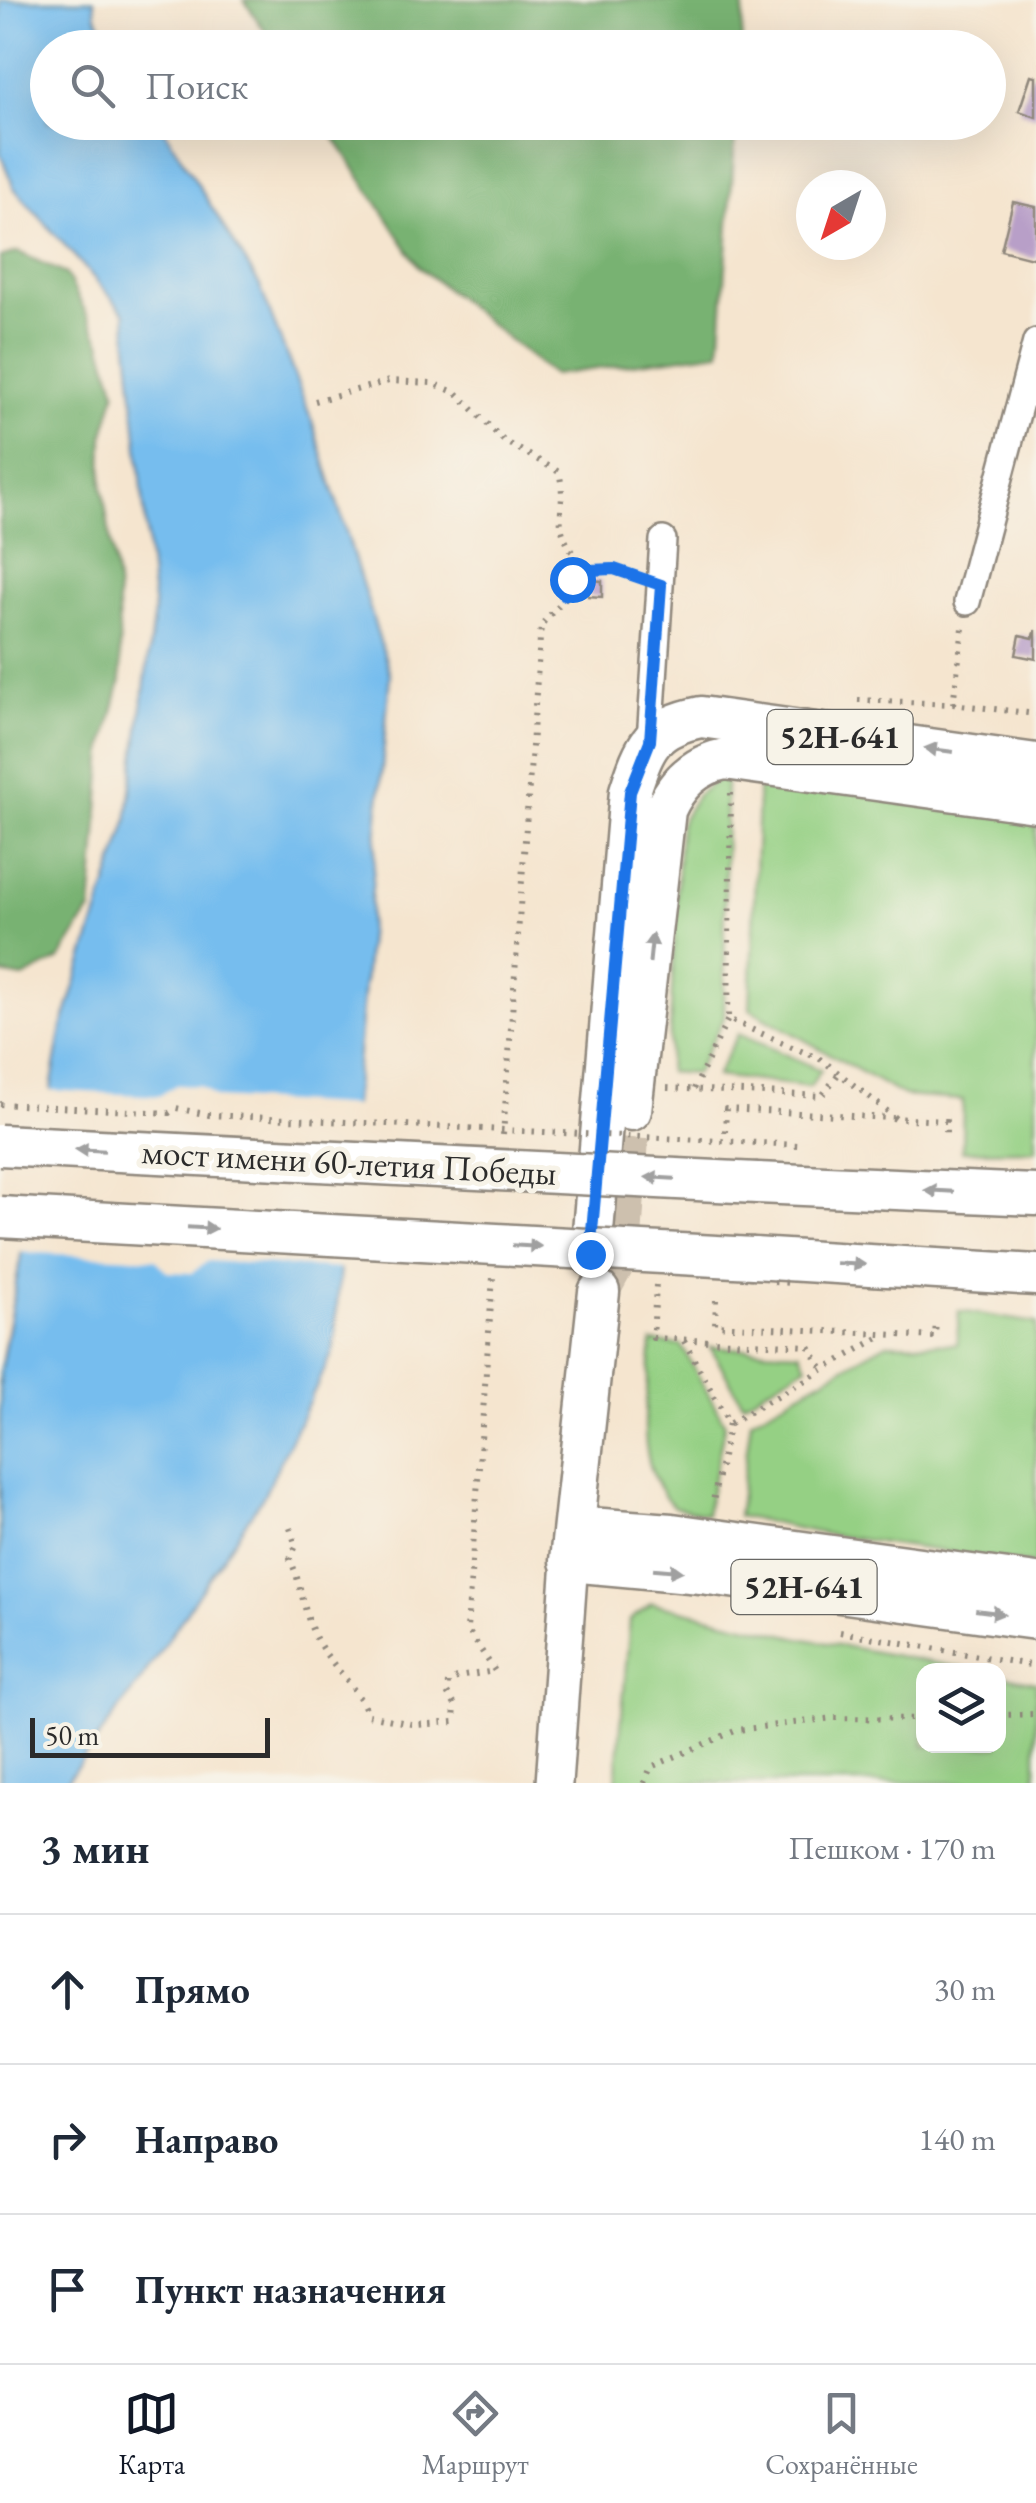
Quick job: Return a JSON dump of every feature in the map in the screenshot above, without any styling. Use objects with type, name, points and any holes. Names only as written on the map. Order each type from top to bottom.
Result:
[{"type":"main road","name":"52Н-641","points":[[650,741],[672,723],[701,718],[1036,764]]},
{"type":"main road","points":[[554,1783],[630,792],[650,741]]},
{"type":"main road","name":"52Н-641","points":[[631,1110],[664,810],[674,788],[690,774],[707,763],[725,759],[1036,802]]},
{"type":"main road","name":"мост имени 60-летия Победы","points":[[0,1145],[1036,1195]]},
{"type":"main road","name":"мост имени 60-летия Победы","points":[[0,1217],[1036,1275]]},
{"type":"main road","name":"52Н-641","points":[[573,1544],[672,1534],[1036,1584]]},
{"type":"main road","name":"52Н-641","points":[[573,1544],[701,1573],[1036,1619]]},
{"type":"street","points":[[967,602],[1036,342]]},
{"type":"street","points":[[650,741],[664,540]]},
{"type":"path","points":[[316,401],[389,381],[432,383],[457,393],[503,440],[544,460],[559,472],[563,488],[558,526],[578,561],[564,595]]},
{"type":"path","points":[[502,1152],[541,626],[564,595],[590,570],[614,569],[661,585]]},
{"type":"path","points":[[954,704],[967,602]]},
{"type":"path","points":[[852,700],[954,704],[1036,714]]},
{"type":"path","points":[[731,774],[728,1019],[694,1089],[822,1096],[839,1073]]},
{"type":"path","points":[[728,1019],[822,1060],[896,1118]]},
{"type":"path","points":[[0,1104],[169,1113],[176,1108],[209,1115],[799,1145]]},
{"type":"path","points":[[725,1132],[726,1109],[946,1121],[946,1135]]},
{"type":"path","points":[[290,1528],[296,1546],[290,1559],[300,1581],[302,1610],[320,1646],[360,1695],[368,1715],[416,1725],[454,1722],[455,1705],[447,1692],[448,1683],[458,1676],[495,1672],[467,1629],[493,1271]]},
{"type":"path","points":[[716,1300],[715,1325],[935,1337],[936,1320]]},
{"type":"path","points":[[729,1423],[885,1334]]},
{"type":"path","points":[[709,1519],[729,1423],[684,1340],[810,1346],[822,1367]]},
{"type":"path","points":[[1006,1715],[1036,1714]]},
{"type":"path","points":[[644,1783],[651,1767],[737,1730],[834,1718],[916,1720]]},
{"type":"green space","points":[[244,0],[744,0],[742,30],[264,30]]},
{"type":"green space","points":[[336,140],[735,140],[720,352],[553,375],[419,267]]},
{"type":"green space","points":[[18,252],[66,274],[101,342],[116,392],[103,437],[102,484],[117,583],[121,680],[104,748],[91,910],[60,959],[23,978],[0,974],[0,257]]},
{"type":"green space","points":[[759,771],[1036,812],[1036,1150],[962,1151],[963,1100],[904,1096],[750,1009]]},
{"type":"green space","points":[[726,773],[724,1018],[695,1074],[668,1072],[680,823],[697,795]]},
{"type":"green space","points":[[738,1034],[821,1070],[810,1087],[716,1076]]},
{"type":"green space","points":[[959,1311],[1036,1323],[1036,1565],[830,1535],[738,1516],[751,1420],[887,1343],[957,1344]]},
{"type":"green space","points":[[652,1342],[681,1345],[725,1424],[706,1514],[674,1507],[651,1470],[645,1429]]},
{"type":"green space","points":[[710,1347],[800,1352],[807,1365],[743,1403]]},
{"type":"green space","points":[[652,1603],[800,1638],[935,1663],[916,1663],[916,1753],[1006,1753],[1006,1676],[1036,1682],[1036,1783],[616,1783],[630,1620]]},
{"type":"water","points":[[0,0],[94,0],[96,16],[105,30],[30,30],[30,140],[170,140],[259,284],[312,421],[390,674],[333,1352],[264,1495],[143,1677],[65,1783],[0,1783],[0,1372],[62,1027],[127,822],[154,612],[125,313],[14,188],[0,153]]},
{"type":"pier","points":[[176,1085],[200,1086],[216,1098],[359,1106],[345,1269],[208,1261],[192,1273],[168,1272],[155,1259],[17,1252],[46,1090],[159,1096]]},
{"type":"building","points":[[1031,75],[1036,76],[1036,117],[1019,111]]},
{"type":"building","points":[[1013,202],[1036,207],[1036,259],[1001,250]]},
{"type":"building","points":[[589,580],[602,581],[602,597],[588,596]]},
{"type":"building","points":[[1036,630],[1036,659],[1016,655],[1020,635],[1033,638]]},
{"type":"tunnel","points":[[599,1292],[621,1252],[631,1110]]},
{"type":"route","points":[[572,579],[564,595],[590,570],[614,569],[661,585],[650,741],[630,792],[590,1254]]}]
